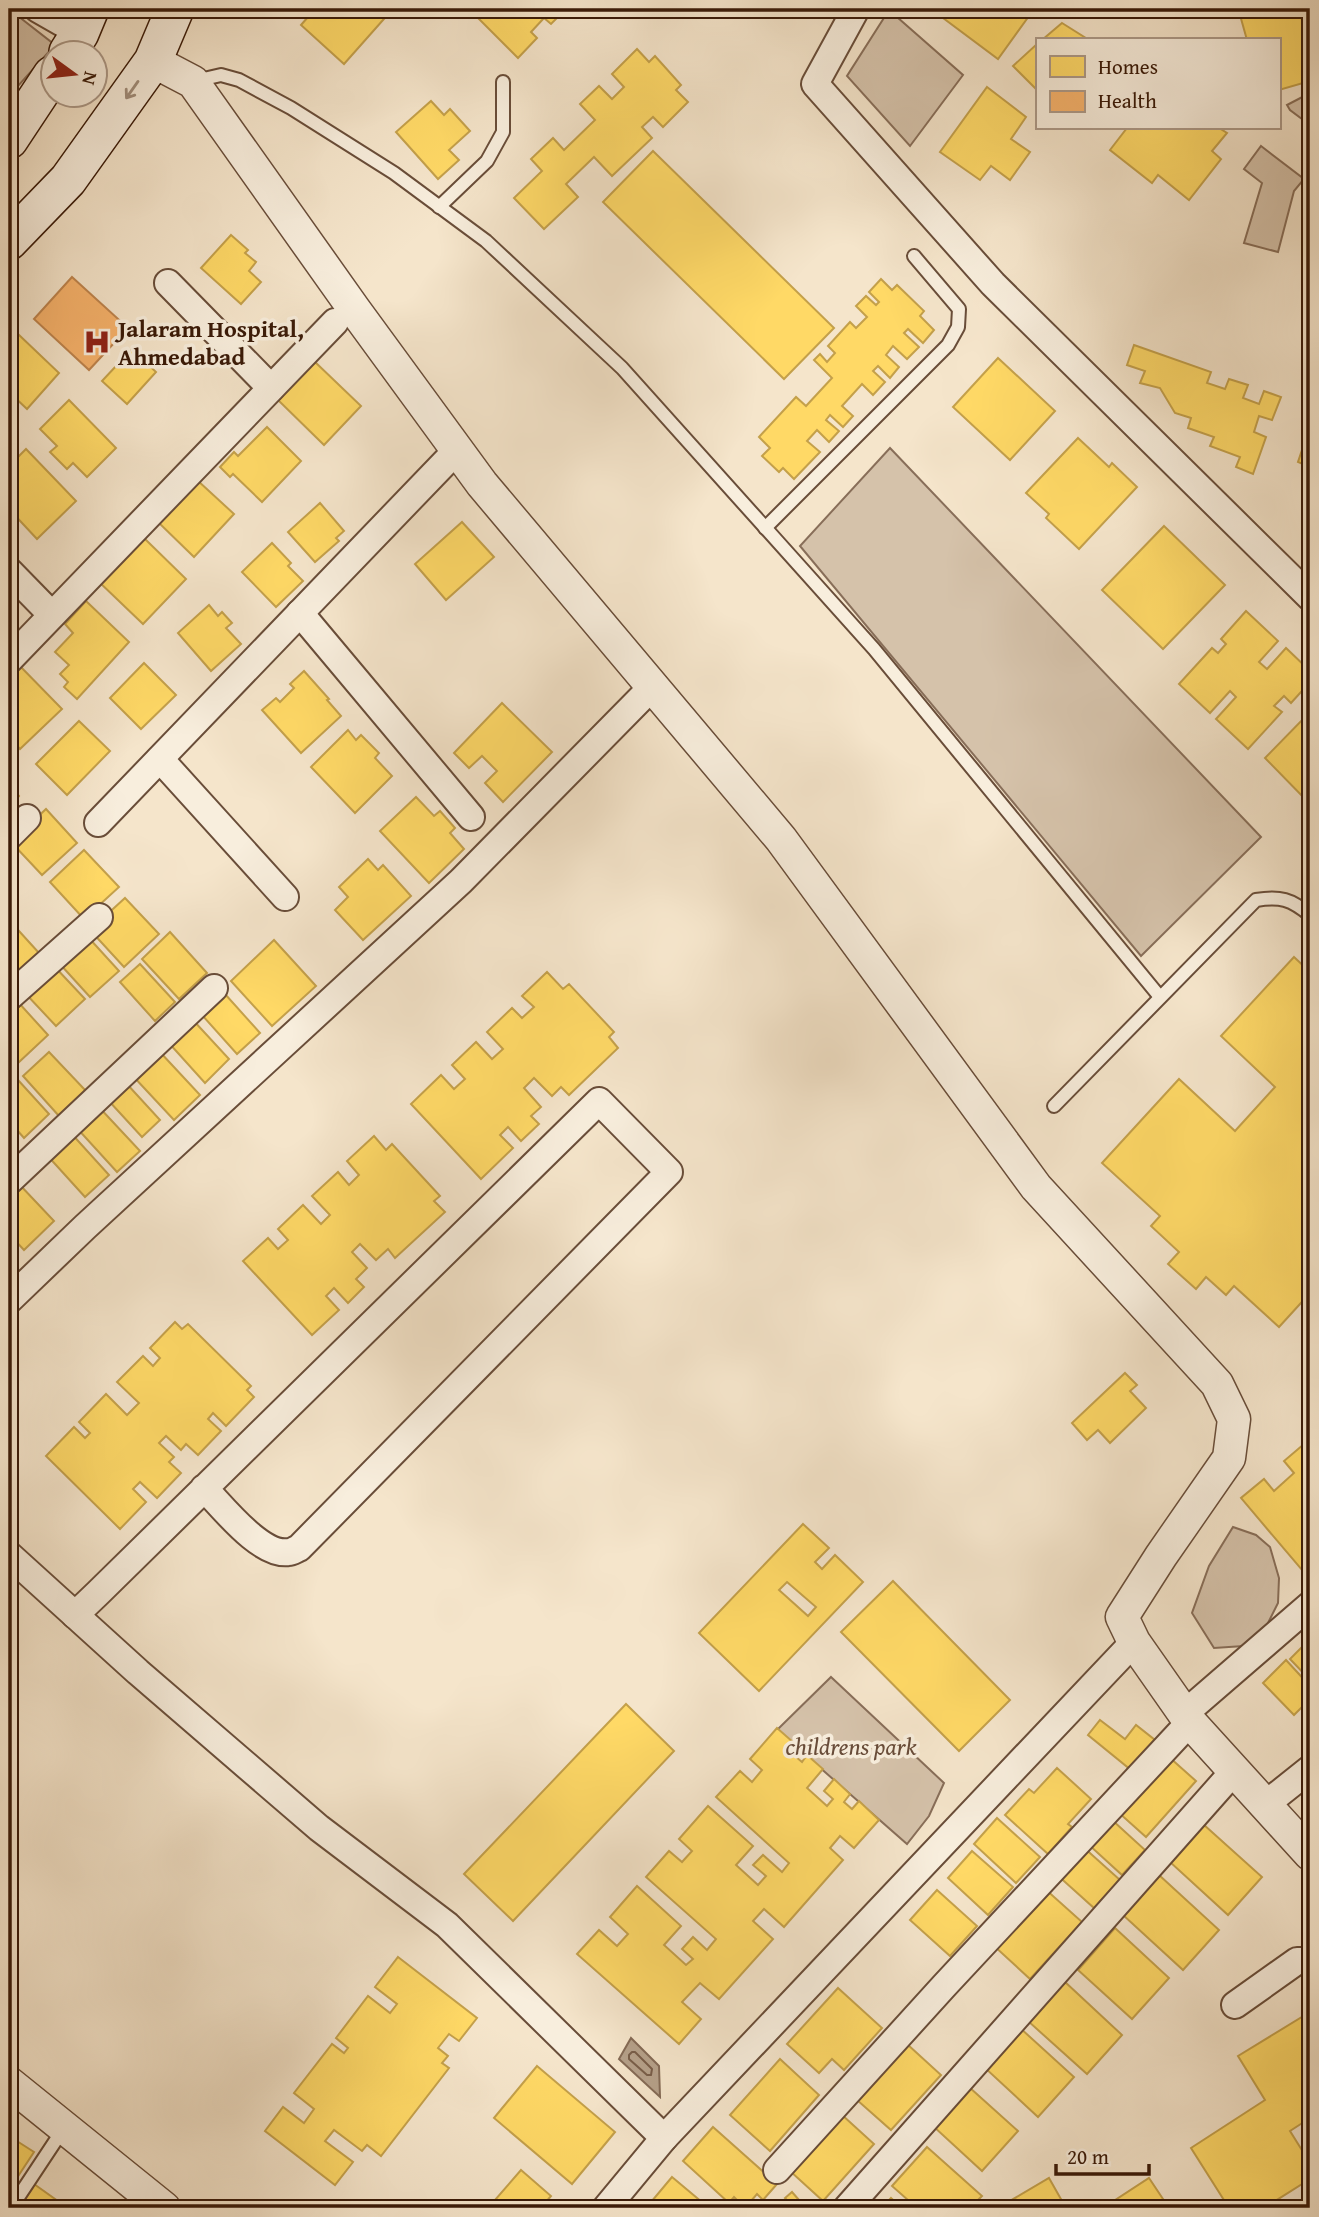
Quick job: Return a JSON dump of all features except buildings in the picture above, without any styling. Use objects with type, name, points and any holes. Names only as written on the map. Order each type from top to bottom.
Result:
[{"type":"main road","points":[[9,241],[68,180],[153,61],[175,9]]},
{"type":"main road","points":[[9,140],[38,96]]},
{"type":"street","points":[[38,9],[79,32]]},
{"type":"street","points":[[856,9],[815,84],[993,284],[1310,597]]},
{"type":"street","points":[[153,61],[193,82],[361,320],[482,484],[781,839],[1036,1186],[1217,1384],[1234,1419],[1229,1458],[1122,1617],[1134,1642],[1187,1718],[1310,1854]]},
{"type":"street","points":[[169,283],[271,388]]},
{"type":"street","points":[[9,660],[335,322]]},
{"type":"street","points":[[98,823],[457,450]]},
{"type":"street","points":[[9,571],[52,615]]},
{"type":"street","points":[[300,613],[471,817]]},
{"type":"street","points":[[9,1300],[461,881],[653,685]]},
{"type":"street","points":[[160,759],[285,897]]},
{"type":"street","points":[[9,998],[99,917]]},
{"type":"street","points":[[14,1166],[214,988]]},
{"type":"street","points":[[75,1615],[204,1488],[599,1101],[669,1172],[299,1548],[288,1553],[276,1551],[256,1541],[204,1488]]},
{"type":"street","points":[[9,1555],[319,1828],[447,1924],[664,2137]]},
{"type":"street","points":[[776,2169],[1187,1718],[1310,1605]]},
{"type":"street","points":[[606,2208],[664,2137],[1134,1642]]},
{"type":"street","points":[[1266,1804],[1310,1769]]},
{"type":"street","points":[[847,2208],[1235,1770]]},
{"type":"street","points":[[1234,2005],[1297,1961],[1310,1961]]},
{"type":"street","points":[[9,2083],[151,2204]]},
{"type":"lane","points":[[193,82],[221,75],[239,80],[290,108],[394,173],[486,242],[622,368],[874,649],[1160,997]]},
{"type":"lane","points":[[439,207],[487,161],[503,132],[503,82]]},
{"type":"lane","points":[[765,528],[948,345],[958,327],[959,309],[914,256]]},
{"type":"lane","points":[[1054,1106],[1256,900],[1277,896],[1310,915]]},
{"type":"lane","points":[[11,2208],[64,2128]]},
{"type":"green space","points":[[9,9],[46,38],[38,38],[38,64],[9,96]]},
{"type":"green space","points":[[889,10],[963,75],[910,146],[847,76]]},
{"type":"green space","points":[[1310,93],[1310,125],[1287,105]]},
{"type":"green space","points":[[1261,146],[1304,179],[1294,191],[1278,252],[1244,243],[1262,183],[1244,169]]},
{"type":"green space","points":[[890,448],[1261,837],[1141,956],[800,546]]},
{"type":"green space","points":[[1233,1527],[1256,1535],[1270,1547],[1279,1578],[1278,1603],[1265,1629],[1244,1646],[1214,1648],[1192,1613],[1209,1566]]},
{"type":"green space","name":"childrens park","points":[[831,1677],[944,1783],[929,1816],[907,1844],[777,1730]]},
{"type":"water","points":[[631,2038],[659,2066],[660,2097],[619,2059]]},
{"type":"place","name":"Jalaram Hospital, Ahmedabad","points":[[97,342]]}]
